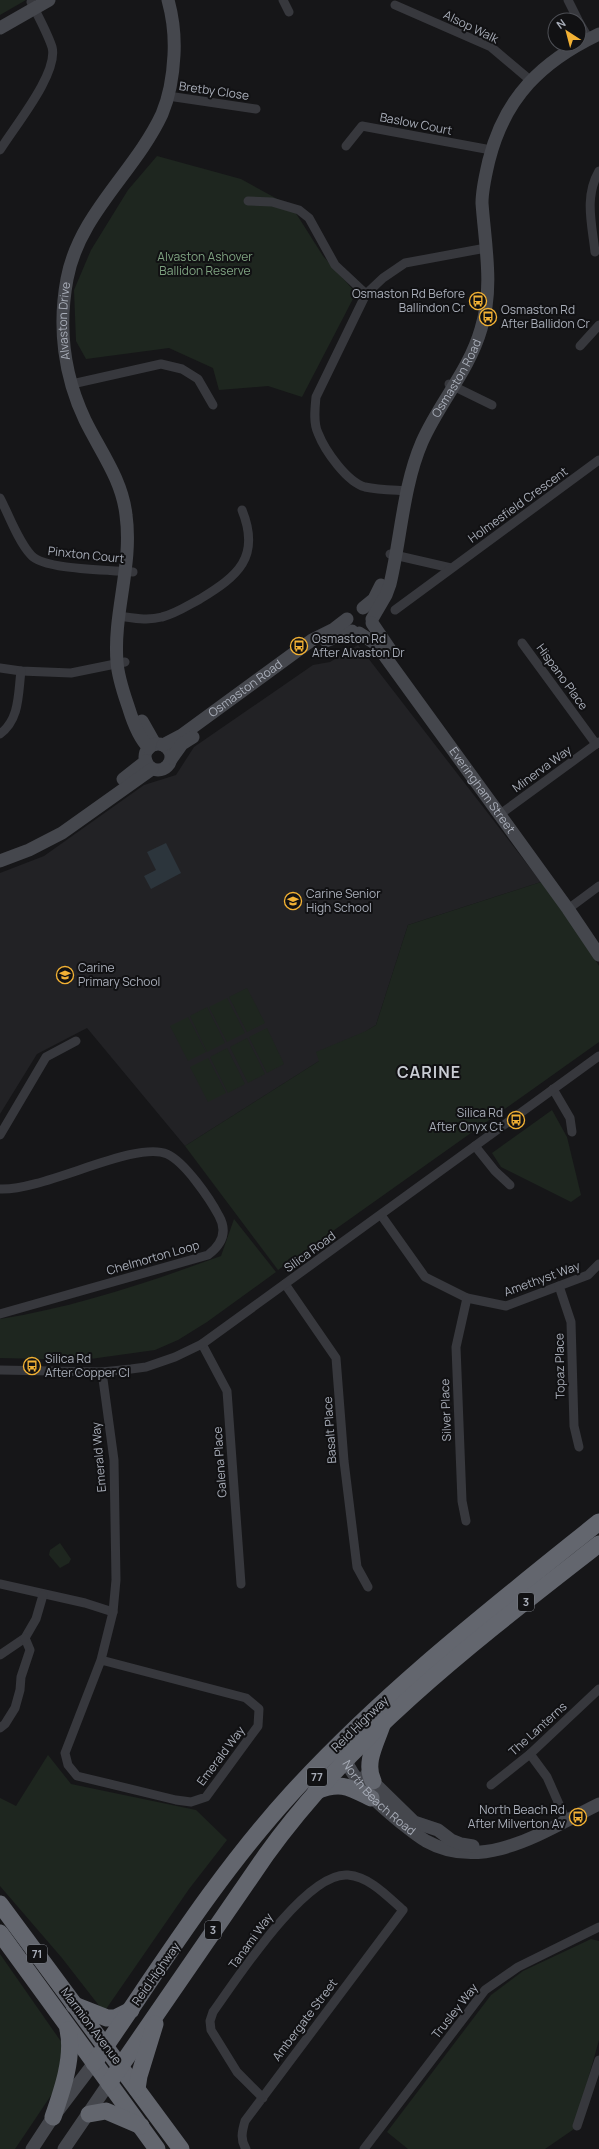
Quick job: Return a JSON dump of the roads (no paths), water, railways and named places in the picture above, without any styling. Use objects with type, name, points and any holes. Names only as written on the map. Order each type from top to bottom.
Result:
[{"type":"highway","name":"Reid Highway","points":[[94,2063],[244,1850],[290,1796],[363,1719],[451,1641],[599,1522]]},
{"type":"highway","name":"Reid Highway","points":[[109,2083],[290,1821],[316,1791],[384,1721],[453,1661],[599,1544]]},
{"type":"highway","points":[[345,1760],[363,1719]]},
{"type":"highway","points":[[373,1781],[369,1770],[370,1761],[384,1721]]},
{"type":"highway","name":"77","points":[[290,1796],[308,1785],[323,1772],[345,1760]]},
{"type":"highway","points":[[316,1791],[337,1784],[348,1787],[371,1798]]},
{"type":"highway","name":"Marmion Avenue","points":[[0,1904],[181,2149]]},
{"type":"highway","name":"Marmion Avenue","points":[[0,1933],[158,2149]]},
{"type":"highway","points":[[74,2004],[107,2018],[115,2018],[131,2010]]},
{"type":"highway","points":[[137,2089],[139,2076],[161,2006]]},
{"type":"highway","points":[[53,2117],[62,2092],[71,2052],[68,2026]]},
{"type":"highway","points":[[89,2114],[106,2111],[141,2126]]},
{"type":"street","points":[[0,19],[33,3],[49,0]]},
{"type":"street","points":[[283,0],[289,12]]},
{"type":"street","points":[[568,0],[575,12]]},
{"type":"street","name":"Alvaston Drive","points":[[156,745],[140,735],[131,714],[121,662],[124,639],[123,617],[129,572],[136,536],[132,502],[120,469],[97,427],[76,382],[71,347],[70,312],[72,290],[81,256],[96,225],[156,138],[169,115],[172,97],[180,75],[182,42],[180,18],[173,1]]},
{"type":"street","points":[[0,28],[33,3]]},
{"type":"street","points":[[0,150],[44,84],[52,58],[52,48],[33,3]]},
{"type":"street","name":"Alsop Walk","points":[[395,5],[491,47],[527,78]]},
{"type":"street","name":"Osmaston Road","points":[[587,29],[599,26]]},
{"type":"street","name":"Osmaston Road","points":[[372,621],[386,595],[405,491],[423,440],[451,385],[472,356],[484,317],[488,291],[483,248],[482,200],[487,150],[527,78],[556,52]]},
{"type":"street","name":"Osmaston Road","points":[[527,78],[562,52]]},
{"type":"street","name":"Bretby Close","points":[[172,97],[256,109]]},
{"type":"street","name":"Baslow Court","points":[[346,146],[362,126],[487,150]]},
{"type":"street","points":[[595,252],[589,202],[593,181],[599,171]]},
{"type":"street","points":[[248,202],[272,202],[299,210],[309,218],[335,265],[366,294]]},
{"type":"street","points":[[405,491],[365,487],[350,480],[337,464],[317,433],[315,414],[316,397],[366,294],[383,278],[405,263],[483,248]]},
{"type":"street","points":[[580,346],[599,325]]},
{"type":"street","points":[[76,382],[161,364],[182,369],[198,379],[213,405]]},
{"type":"street","points":[[451,385],[492,405]]},
{"type":"street","name":"Holmesfield Crescent","points":[[395,610],[599,460]]},
{"type":"street","name":"Pinxton Court","points":[[0,498],[31,556],[37,560],[54,565],[129,572]]},
{"type":"street","points":[[123,617],[142,619],[172,614],[230,579],[240,568],[249,550],[248,525],[242,510]]},
{"type":"street","points":[[393,554],[451,568]]},
{"type":"street","name":"Osmaston Road","points":[[363,608],[378,593],[393,554]]},
{"type":"street","points":[[363,608],[369,612],[372,621],[366,631],[356,632],[348,625],[347,619],[351,610],[363,608]]},
{"type":"street","name":"Osmaston Road","points":[[156,745],[182,735],[312,640],[334,629],[347,619]]},
{"type":"street","name":"Everingham Street","points":[[372,621],[397,661],[503,813],[571,907],[599,939]]},
{"type":"street","name":"Osmaston Road","points":[[172,758],[182,744],[315,648],[356,632]]},
{"type":"street","name":"Everingham Street","points":[[356,632],[376,644],[503,813]]},
{"type":"street","name":"Hispano Place","points":[[522,643],[598,743]]},
{"type":"street","points":[[0,668],[21,671],[71,672],[121,662]]},
{"type":"street","points":[[0,734],[8,728],[16,713],[21,671]]},
{"type":"street","name":"Minerva Way","points":[[503,813],[598,743]]},
{"type":"street","points":[[156,745],[170,750],[172,758],[169,765],[164,770],[149,765],[146,754],[156,745]]},
{"type":"street","points":[[0,852],[31,841],[57,826],[149,765]]},
{"type":"street","points":[[0,861],[29,850],[62,833],[149,765]]},
{"type":"street","points":[[571,907],[599,886]]},
{"type":"street","name":"Everingham Street","points":[[571,907],[599,955]]},
{"type":"street","points":[[0,1135],[46,1058],[76,1041]]},
{"type":"street","name":"Silica Road","points":[[0,1370],[102,1372],[146,1367],[176,1357],[202,1344],[599,1056]]},
{"type":"street","points":[[553,1089],[570,1118],[572,1132]]},
{"type":"street","points":[[476,1146],[495,1171],[510,1185]]},
{"type":"street","name":"Chelmorton Loop","points":[[0,1189],[14,1190],[133,1154],[160,1152],[171,1157],[192,1178],[223,1222],[223,1230],[222,1238],[217,1248],[208,1255],[0,1314]]},
{"type":"street","name":"Amethyst Way","points":[[381,1215],[425,1277],[467,1298],[506,1306],[588,1275],[599,1264]]},
{"type":"street","name":"Basalt Place","points":[[285,1284],[336,1358],[344,1462],[357,1567],[368,1587]]},
{"type":"street","name":"Topaz Place","points":[[559,1286],[571,1322],[574,1426],[579,1447]]},
{"type":"street","name":"Silver Place","points":[[466,1521],[462,1500],[456,1347],[467,1298]]},
{"type":"street","name":"Galena Place","points":[[202,1344],[227,1391],[241,1584]]},
{"type":"street","name":"Emerald Way","points":[[101,1660],[246,1698],[259,1708],[258,1726],[206,1796],[191,1802],[176,1800],[77,1776],[68,1765],[65,1753],[101,1660],[113,1612],[116,1580],[114,1460],[102,1372]]},
{"type":"street","points":[[0,1584],[43,1595],[86,1603],[113,1612]]},
{"type":"street","points":[[0,1656],[24,1638],[36,1619],[43,1595]]},
{"type":"street","points":[[0,1728],[15,1708],[20,1690],[21,1677],[30,1650],[24,1638]]},
{"type":"street","name":"The Lanterns","points":[[492,1785],[530,1754],[599,1689]]},
{"type":"street","points":[[530,1754],[547,1777],[565,1816]]},
{"type":"street","name":"North Beach Road","points":[[345,1760],[373,1781],[414,1822],[438,1830],[451,1840],[469,1845],[486,1845],[504,1841],[599,1804]]},
{"type":"street","name":"North Beach Road","points":[[345,1760],[356,1780],[371,1798],[426,1841],[445,1849],[464,1853],[484,1853],[508,1848],[599,1795]]},
{"type":"street","name":"Tanami Way","points":[[263,2098],[237,2072],[211,2030],[210,2022],[213,2012],[285,1915],[327,1879],[346,1875],[364,1879],[403,1910]]},
{"type":"street","name":"Ambergate Street","points":[[246,2149],[242,2133],[245,2122],[403,1910]]},
{"type":"street","name":"Trusley Way","points":[[364,2149],[485,1990],[518,1967],[599,1927]]},
{"type":"street","points":[[32,2149],[53,2117],[94,2063]]},
{"type":"street","points":[[577,2126],[598,2064]]},
{"type":"street","points":[[64,2149],[109,2083]]},
{"type":"place","name":"Osmaston Rd Before Ballindon Cr","points":[[478,301]]},
{"type":"place","name":"Osmaston Rd After Ballidon Cr","points":[[488,317]]},
{"type":"place","name":"Osmaston Rd After Alvaston Dr","points":[[299,646]]},
{"type":"place","name":"Carine Senior High School","points":[[293,901]]},
{"type":"place","name":"Carine Primary School","points":[[65,975]]},
{"type":"place","name":"Silica Rd After Onyx Ct","points":[[516,1120]]},
{"type":"place","name":"Silica Rd After Copper Cl","points":[[32,1366]]},
{"type":"place","name":"North Beach Rd After Milverton Av","points":[[578,1817]]},
{"type":"district","name":"CARINE","points":[[429,1072]]},
{"type":"park label","name":"Alvaston Ashover Ballidon Reserve","points":[[205,264]]}]
